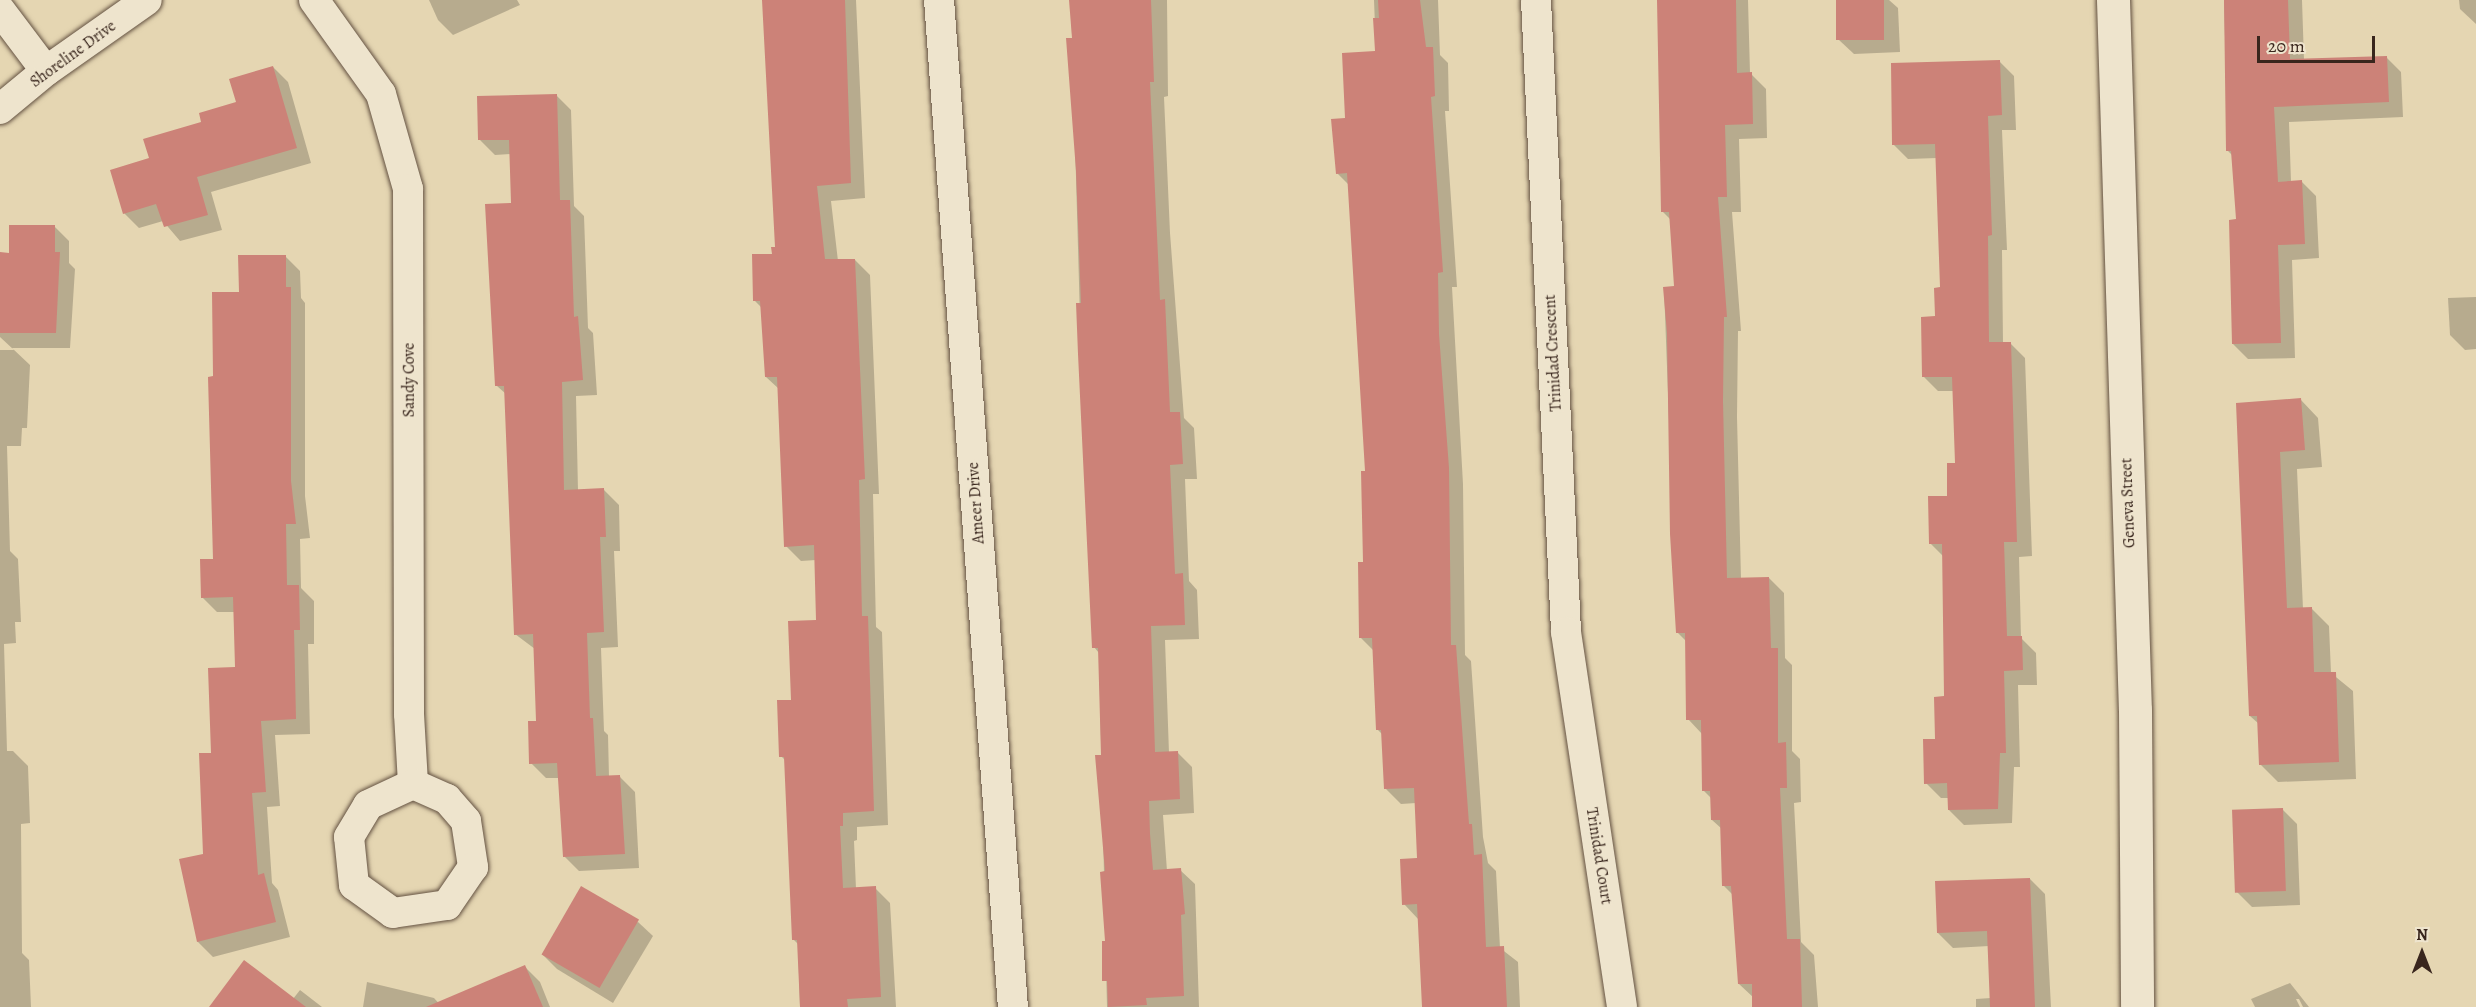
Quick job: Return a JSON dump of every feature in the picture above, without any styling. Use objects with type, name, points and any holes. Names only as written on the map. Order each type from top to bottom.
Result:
[{"type":"street","name":"Shoreline Drive","points":[[0,109],[46,71],[147,0]]},
{"type":"street","name":"Sandy Cove","points":[[314,0],[381,94],[408,189],[409,714],[413,784]]},
{"type":"street","name":"Ameer Drive","points":[[939,0],[1013,1007]]},
{"type":"street","name":"Trinidad Crescent","points":[[1536,0],[1566,632],[1577,706]]},
{"type":"street","name":"Geneva Street","points":[[2113,0],[2135,710],[2137,1007]]},
{"type":"street","points":[[0,10],[46,71]]},
{"type":"street","name":"Trinidad Court","points":[[1577,706],[1622,1007]]},
{"type":"street","points":[[413,784],[447,799],[466,821],[474,867],[447,905],[393,913],[354,885],[349,837],[368,804],[413,784]]},
{"type":"building","points":[[762,0],[845,0],[851,183],[817,186],[825,259],[855,259],[865,479],[859,480],[862,616],[868,616],[874,811],[843,813],[843,826],[840,826],[843,888],[876,886],[881,997],[847,999],[848,1007],[800,1007],[797,940],[792,940],[784,757],[779,757],[777,700],[791,700],[788,621],[816,620],[814,545],[784,547],[777,377],[765,377],[760,301],[753,301],[752,254],[772,254],[771,247],[775,247]]},
{"type":"building","points":[[1069,0],[1151,0],[1154,82],[1150,82],[1160,300],[1165,299],[1170,412],[1180,412],[1183,464],[1170,465],[1175,574],[1183,573],[1185,625],[1151,626],[1155,752],[1178,751],[1180,799],[1149,801],[1150,834],[1153,870],[1181,868],[1185,914],[1181,915],[1184,996],[1146,998],[1147,1005],[1108,1007],[1107,981],[1102,981],[1102,941],[1105,941],[1100,872],[1105,871],[1095,755],[1101,755],[1098,648],[1092,648],[1078,354],[1076,303],[1081,303],[1076,171],[1066,38],[1072,38]]},
{"type":"building","points":[[1378,0],[1420,0],[1426,47],[1433,47],[1435,96],[1431,97],[1443,272],[1438,273],[1439,334],[1449,468],[1451,645],[1456,645],[1469,824],[1472,824],[1474,855],[1482,854],[1486,947],[1504,946],[1507,1007],[1422,1007],[1417,904],[1402,905],[1400,859],[1417,858],[1414,788],[1384,789],[1381,730],[1376,730],[1372,638],[1359,638],[1358,562],[1363,562],[1361,471],[1365,471],[1347,173],[1336,174],[1331,119],[1345,118],[1342,53],[1375,51],[1373,18],[1379,18]]},
{"type":"building","points":[[1657,0],[1736,0],[1737,73],[1752,72],[1753,124],[1725,125],[1727,197],[1718,197],[1727,317],[1724,317],[1723,401],[1727,578],[1769,577],[1771,648],[1778,648],[1778,743],[1786,742],[1787,788],[1780,788],[1787,939],[1800,939],[1802,1007],[1752,1007],[1752,984],[1738,984],[1731,886],[1722,886],[1720,820],[1711,820],[1710,791],[1702,791],[1701,720],[1686,720],[1685,633],[1676,633],[1670,534],[1667,333],[1663,287],[1674,286],[1669,212],[1661,212]]},
{"type":"building","points":[[1836,0],[1884,0],[1884,40],[1836,40]]},
{"type":"building","points":[[2224,0],[2288,0],[2290,59],[2387,56],[2389,102],[2274,107],[2278,182],[2302,180],[2305,244],[2278,245],[2281,343],[2232,344],[2229,220],[2236,219],[2231,151],[2226,151]]},
{"type":"building","points":[[2000,60],[2002,115],[1988,116],[1992,235],[1988,236],[1989,342],[2011,342],[2017,542],[2004,542],[2007,636],[2022,636],[2023,670],[2004,671],[2006,753],[2000,753],[1998,809],[1948,810],[1947,783],[1924,784],[1923,739],[1935,739],[1934,697],[1944,696],[1942,544],[1929,544],[1928,496],[1947,496],[1947,463],[1955,463],[1952,377],[1922,377],[1921,317],[1935,316],[1934,288],[1940,287],[1935,144],[1892,145],[1891,63]]},
{"type":"building","points":[[273,66],[297,148],[197,177],[208,215],[164,227],[156,204],[123,214],[110,170],[149,158],[143,139],[201,122],[199,113],[236,102],[229,79]]},
{"type":"building","points":[[557,94],[560,200],[570,200],[574,317],[578,316],[583,380],[562,382],[564,490],[604,488],[606,537],[600,537],[604,632],[587,633],[590,718],[593,718],[596,776],[620,775],[625,854],[563,857],[557,763],[529,764],[528,721],[536,721],[533,634],[514,635],[504,386],[495,386],[485,204],[511,203],[509,140],[478,140],[477,96]]},
{"type":"building","points":[[9,225],[55,225],[55,252],[60,252],[56,333],[0,333],[0,252],[9,253]]},
{"type":"building","points":[[238,255],[286,255],[286,287],[291,287],[291,481],[296,524],[286,524],[287,585],[299,585],[300,630],[294,630],[296,719],[261,721],[266,792],[252,793],[258,875],[264,873],[276,922],[197,942],[179,859],[203,854],[199,753],[211,753],[208,668],[235,667],[233,597],[201,598],[200,559],[213,559],[208,377],[213,376],[212,292],[239,292]]},
{"type":"building","points":[[2301,398],[2305,450],[2280,452],[2287,608],[2312,607],[2314,672],[2336,672],[2339,762],[2259,765],[2257,716],[2249,716],[2236,403]]},
{"type":"building","points":[[2283,808],[2286,891],[2235,893],[2232,810]]},
{"type":"building","points":[[2030,878],[2035,1007],[1990,1007],[1987,931],[1937,933],[1935,881]]},
{"type":"building","points":[[581,886],[639,920],[600,988],[542,954]]},
{"type":"building","points":[[244,960],[306,1007],[209,1007]]},
{"type":"building","points":[[525,965],[543,1007],[426,1007]]}]
